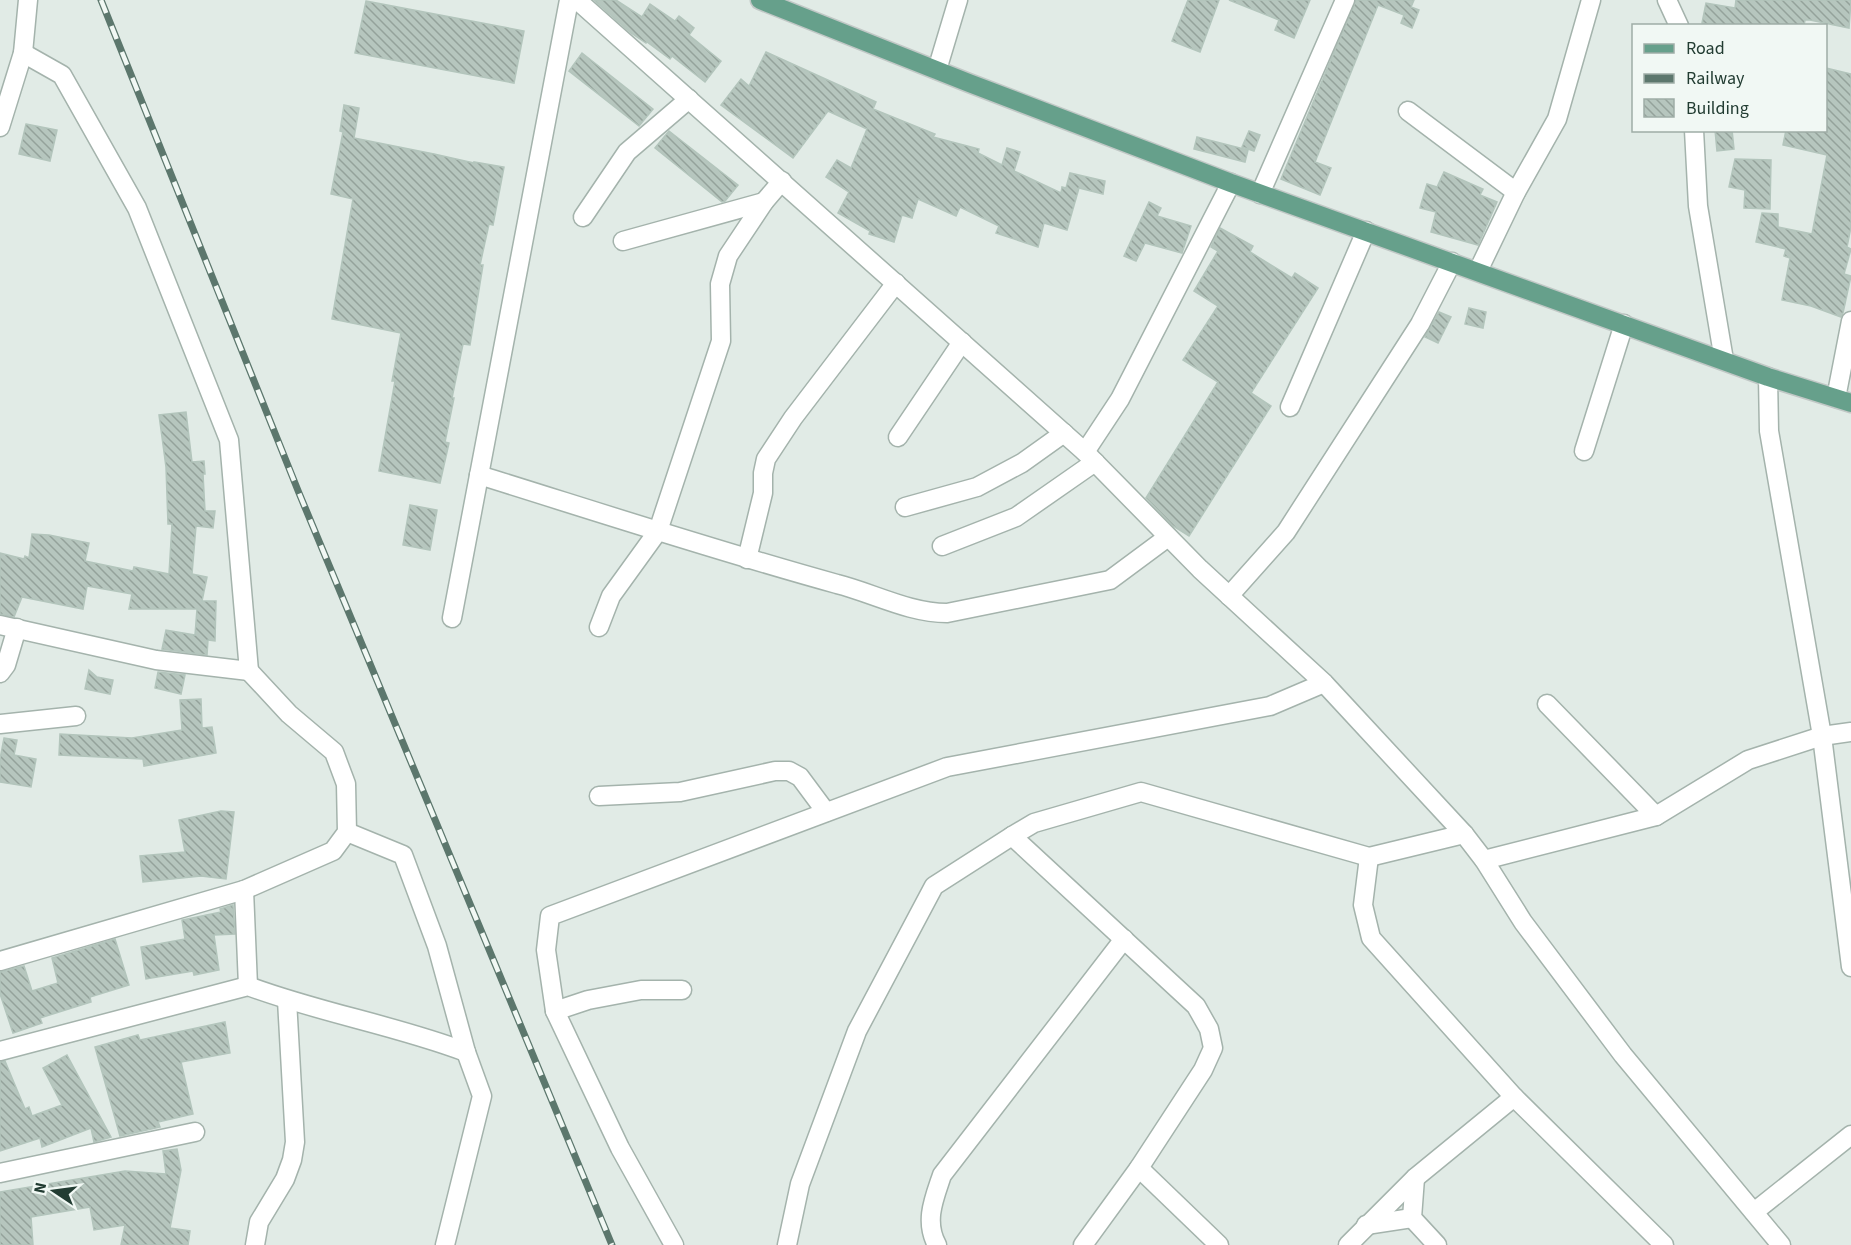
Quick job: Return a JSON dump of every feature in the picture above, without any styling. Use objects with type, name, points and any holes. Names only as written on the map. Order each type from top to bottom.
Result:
[{"type":"main road","points":[[760,0],[1260,194],[1843,401]]},
{"type":"street","points":[[0,127],[23,53],[28,0]]},
{"type":"street","points":[[452,618],[569,0]]},
{"type":"street","points":[[577,0],[1064,433],[1229,596],[1324,683],[1464,834],[1484,860],[1523,922],[1623,1054],[1781,1245]]},
{"type":"street","points":[[936,70],[958,0]]},
{"type":"street","points":[[1260,194],[1345,0]]},
{"type":"street","points":[[1478,272],[1516,192],[1557,119],[1592,0]]},
{"type":"street","points":[[1667,0],[1678,24]]},
{"type":"street","points":[[0,961],[244,890],[333,851],[347,832],[346,784],[334,752],[289,714],[249,671],[230,440],[137,208],[62,75],[23,53]]},
{"type":"street","points":[[583,217],[627,152],[689,99]]},
{"type":"street","points":[[1408,111],[1516,192]]},
{"type":"street","points":[[1694,132],[1698,206],[1724,360]]},
{"type":"street","points":[[599,627],[611,596],[658,531],[721,341],[720,284],[728,256],[764,202],[782,182]]},
{"type":"street","points":[[942,546],[1016,517],[1090,457],[1231,183]]},
{"type":"street","points":[[623,241],[764,202]]},
{"type":"street","points":[[1290,407],[1366,231]]},
{"type":"street","points":[[1229,596],[1286,532],[1420,324],[1452,262]]},
{"type":"street","points":[[747,559],[763,493],[766,459],[793,418],[896,283]]},
{"type":"street","points":[[1843,401],[1851,321]]},
{"type":"street","points":[[1584,451],[1624,324]]},
{"type":"street","points":[[898,437],[962,342]]},
{"type":"street","points":[[1768,376],[1769,431],[1822,735],[1851,967]]},
{"type":"street","points":[[905,507],[977,487],[1022,463],[1064,433]]},
{"type":"street","points":[[479,475],[747,559],[855,588],[920,610],[947,613],[1110,580],[1168,537]]},
{"type":"street","points":[[0,673],[6,665],[9,626],[156,660],[249,671]]},
{"type":"street","points":[[674,1245],[620,1148],[555,1011],[546,950],[550,916],[947,767],[1270,706],[1324,683]]},
{"type":"street","points":[[1547,704],[1656,816]]},
{"type":"street","points":[[0,724],[76,716]]},
{"type":"street","points":[[1484,860],[1656,816],[1748,760],[1822,735],[1851,732]]},
{"type":"street","points":[[598,796],[680,792],[775,771],[789,771],[800,777],[826,812]]},
{"type":"street","points":[[787,1245],[800,1184],[857,1031],[934,886],[1012,836],[1034,823],[1141,792],[1369,857],[1464,834]]},
{"type":"street","points":[[347,832],[403,855],[437,946],[466,1052],[482,1096],[445,1245]]},
{"type":"street","points":[[1012,836],[1196,1006],[1209,1029],[1214,1048],[1203,1070],[1139,1168],[1083,1245]]},
{"type":"street","points":[[1369,857],[1363,905],[1371,938],[1514,1097],[1664,1245]]},
{"type":"street","points":[[244,890],[248,986]]},
{"type":"street","points":[[937,1245],[933,1239],[929,1210],[942,1175],[1124,939]]},
{"type":"street","points":[[0,1050],[248,986],[286,1000],[434,1040],[466,1052]]},
{"type":"street","points":[[555,1011],[588,1000],[641,990],[682,990]]},
{"type":"street","points":[[255,1245],[259,1222],[285,1179],[292,1160],[295,1142],[286,1000]]},
{"type":"street","points":[[1348,1245],[1415,1178],[1514,1097]]},
{"type":"street","points":[[0,1173],[195,1132]]},
{"type":"street","points":[[1754,1212],[1851,1135]]},
{"type":"street","points":[[1139,1168],[1219,1245]]},
{"type":"street","points":[[1415,1178],[1412,1218],[1437,1245]]},
{"type":"street","points":[[1366,1225],[1412,1218]]},
{"type":"building","points":[[594,0],[616,0],[642,17],[650,4],[675,21],[679,16],[694,28],[689,35],[721,61],[705,82],[672,56],[670,59],[631,33]]},
{"type":"building","points":[[1188,0],[1219,0],[1200,52],[1172,41]]},
{"type":"building","points":[[1229,0],[1310,0],[1294,38],[1275,30],[1279,20]]},
{"type":"building","points":[[1356,0],[1414,0],[1411,7],[1419,10],[1412,28],[1401,23],[1404,15],[1378,5],[1315,162],[1331,168],[1320,195],[1281,179]]},
{"type":"building","points":[[1736,0],[1851,0],[1849,28],[1810,20],[1805,20],[1804,24],[1702,23],[1706,3],[1735,8]]},
{"type":"building","points":[[366,1],[524,31],[514,83],[355,53]]},
{"type":"building","points":[[766,52],[876,102],[873,109],[935,134],[933,137],[979,149],[978,153],[1002,165],[1007,148],[1020,152],[1014,171],[1061,193],[1062,187],[1066,188],[1070,173],[1105,181],[1103,194],[1079,188],[1067,230],[1044,223],[1038,247],[996,233],[999,226],[960,207],[956,216],[918,199],[912,218],[902,215],[894,242],[869,234],[870,231],[838,213],[849,192],[826,177],[837,160],[851,168],[867,129],[828,111],[793,158],[721,105],[741,79],[749,86]]},
{"type":"building","points":[[582,53],[653,109],[639,126],[569,71]]},
{"type":"building","points":[[1827,68],[1851,74],[1851,227],[1847,247],[1851,249],[1844,274],[1851,276],[1841,317],[1811,306],[1782,300],[1790,258],[1784,256],[1786,249],[1756,242],[1762,213],[1778,214],[1778,227],[1812,234],[1827,155],[1783,145],[1786,132],[1827,132]]},
{"type":"building","points":[[344,105],[359,108],[354,138],[504,167],[493,225],[489,224],[480,265],[483,265],[470,345],[463,344],[452,398],[454,398],[445,442],[449,443],[440,483],[379,471],[401,333],[332,319],[353,199],[331,194],[343,132],[340,131]]},
{"type":"building","points":[[26,124],[57,130],[50,161],[19,154]]},
{"type":"building","points":[[669,131],[738,185],[725,201],[722,202],[655,148]]},
{"type":"building","points":[[1249,131],[1260,135],[1254,151],[1242,147]]},
{"type":"building","points":[[1715,132],[1732,132],[1734,149],[1717,151]]},
{"type":"building","points":[[1197,137],[1248,150],[1245,162],[1194,149]]},
{"type":"building","points":[[1735,159],[1771,160],[1770,209],[1744,208],[1745,190],[1729,187]]},
{"type":"building","points":[[1444,172],[1483,189],[1480,195],[1497,202],[1478,245],[1431,232],[1436,212],[1420,208],[1427,184],[1437,187]]},
{"type":"building","points":[[1149,202],[1161,208],[1157,216],[1191,226],[1182,253],[1145,243],[1136,261],[1124,256]]},
{"type":"building","points":[[1220,228],[1253,246],[1250,252],[1292,278],[1295,273],[1318,288],[1251,393],[1271,406],[1189,536],[1173,526],[1146,498],[1218,382],[1183,360],[1218,306],[1194,291],[1218,251],[1211,247]]},
{"type":"building","points":[[1469,308],[1486,312],[1483,328],[1465,324]]},
{"type":"building","points":[[1439,312],[1451,317],[1438,343],[1425,337]]},
{"type":"building","points":[[186,412],[192,462],[204,461],[205,511],[215,511],[213,528],[196,526],[192,574],[207,577],[202,601],[216,601],[215,641],[208,640],[207,655],[162,649],[166,630],[195,635],[197,609],[129,609],[132,594],[87,586],[83,609],[22,597],[14,617],[0,614],[0,553],[24,559],[25,556],[29,558],[32,534],[89,543],[85,561],[133,571],[134,567],[169,574],[172,524],[168,524],[166,467],[159,415]]},
{"type":"building","points":[[410,505],[437,510],[430,550],[403,545]]},
{"type":"building","points":[[89,670],[97,677],[113,680],[110,694],[85,689]]},
{"type":"building","points":[[158,672],[185,675],[181,694],[155,688]]},
{"type":"building","points":[[201,699],[202,728],[212,727],[216,753],[144,766],[143,759],[59,755],[60,734],[132,738],[182,730],[180,700]]},
{"type":"building","points":[[4,738],[17,740],[14,755],[36,759],[31,787],[0,782],[0,759]]},
{"type":"building","points":[[221,811],[234,812],[226,879],[201,876],[143,882],[140,856],[185,852],[179,820]]},
{"type":"building","points":[[233,905],[235,934],[214,935],[219,970],[194,975],[193,971],[146,979],[141,947],[185,939],[182,920],[221,912],[220,909]]},
{"type":"building","points":[[115,939],[129,985],[90,997],[91,1002],[40,1018],[42,1023],[13,1033],[0,994],[0,972],[24,966],[32,991],[58,983],[52,958]]},
{"type":"building","points":[[225,1022],[230,1053],[181,1062],[193,1114],[158,1122],[160,1127],[120,1136],[95,1047],[138,1035],[140,1040]]},
{"type":"building","points":[[67,1055],[111,1137],[94,1142],[91,1128],[42,1147],[40,1138],[0,1151],[0,1062],[5,1061],[25,1109],[29,1107],[32,1116],[62,1105],[43,1068]]},
{"type":"building","points":[[177,1149],[181,1170],[170,1228],[190,1231],[188,1245],[121,1245],[125,1225],[94,1230],[90,1207],[31,1217],[33,1245],[0,1245],[0,1192],[125,1171],[166,1174],[163,1151]]},
{"type":"railway","points":[[101,0],[299,493],[612,1245]]}]
